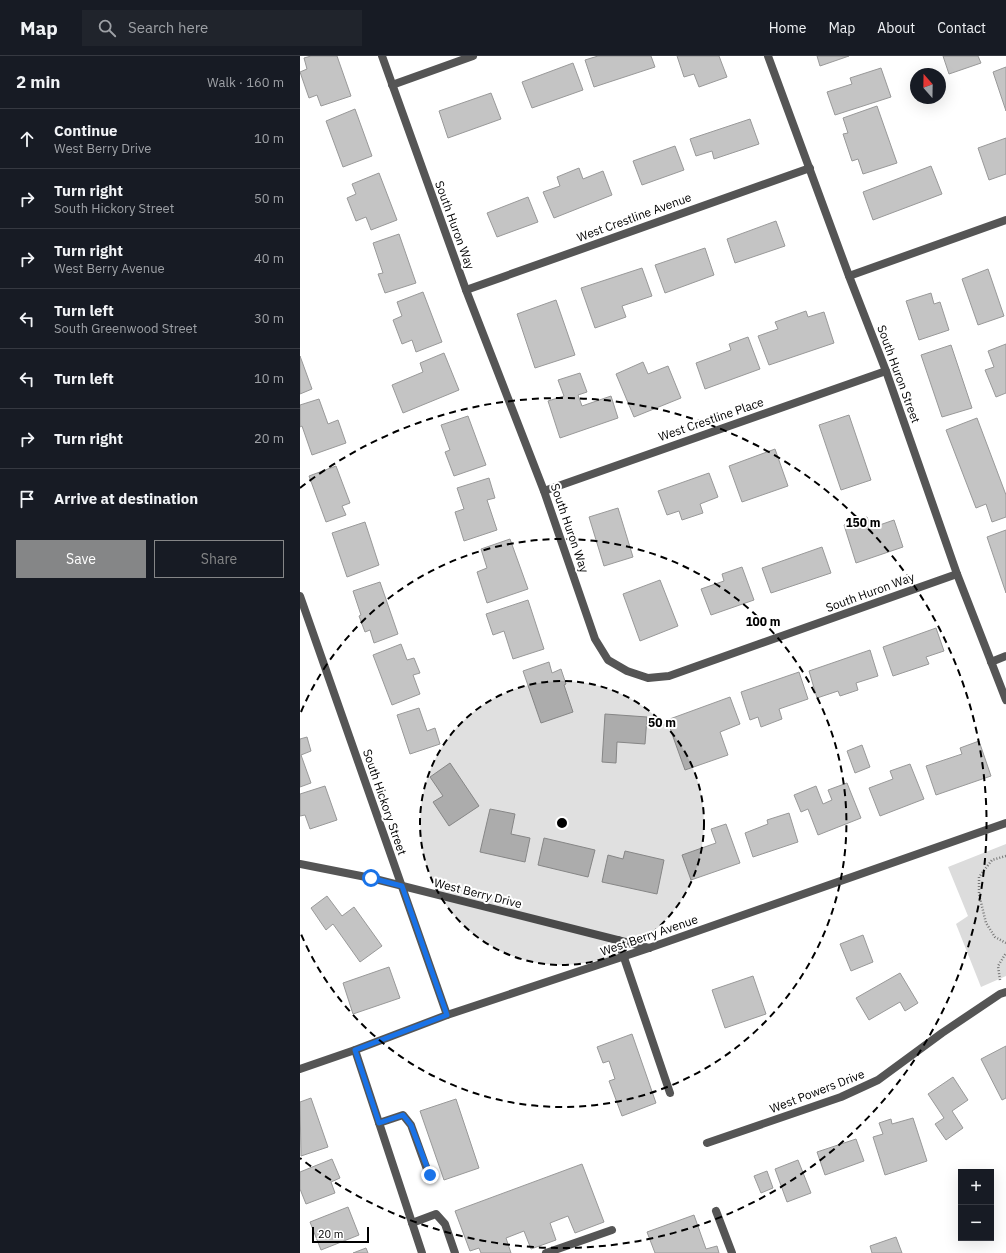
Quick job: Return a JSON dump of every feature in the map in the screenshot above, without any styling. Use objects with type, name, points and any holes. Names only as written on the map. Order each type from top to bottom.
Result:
[{"type":"street","name":"South Huron Way","points":[[382,56],[466,290],[544,490],[595,639],[608,660],[627,671],[648,678],[669,676],[957,574]]},
{"type":"street","points":[[392,85],[473,56]]},
{"type":"street","name":"South Huron Street","points":[[768,56],[849,276],[886,371],[957,574],[1006,700]]},
{"type":"street","name":"West Crestline Avenue","points":[[466,290],[810,168]]},
{"type":"street","points":[[849,276],[1006,220]]},
{"type":"street","name":"West Crestline Place","points":[[544,490],[886,371]]},
{"type":"street","name":"South Hickory Street","points":[[300,596],[447,1015]]},
{"type":"street","points":[[991,662],[1006,656]]},
{"type":"street","name":"West Berry Avenue","points":[[300,1069],[447,1015],[649,948],[1006,823]]},
{"type":"street","name":"West Berry Drive","points":[[300,864],[371,878],[649,948]]},
{"type":"street","points":[[618,940],[670,1093]]},
{"type":"street","name":"West Powers Drive","points":[[707,1143],[841,1097],[878,1080],[1000,994],[1006,992]]},
{"type":"street","points":[[355,1050],[422,1253]]},
{"type":"street","points":[[379,1123],[403,1115],[411,1125],[430,1175]]},
{"type":"street","points":[[716,1211],[732,1253]]},
{"type":"street","points":[[412,1223],[436,1214],[445,1224],[455,1253]]},
{"type":"street","points":[[546,1253],[612,1230]]},
{"type":"path","points":[[1006,856],[992,860],[980,877],[979,894],[986,923],[995,937],[1006,943]]},
{"type":"path","points":[[1006,953],[998,966],[1000,983],[1006,980]]},
{"type":"shaded area","points":[[1006,844],[1006,976],[981,987],[956,924],[968,916],[948,867]]},
{"type":"building","points":[[311,56],[337,56],[351,96],[321,106],[317,95],[309,98],[300,72],[307,69],[304,58]]},
{"type":"building","points":[[598,56],[651,56],[655,67],[594,87],[585,60]]},
{"type":"building","points":[[677,56],[719,56],[727,77],[699,87],[694,74],[684,77]]},
{"type":"building","points":[[817,56],[849,56],[820,66]]},
{"type":"building","points":[[943,56],[978,56],[981,63],[949,74]]},
{"type":"building","points":[[573,63],[583,90],[532,108],[522,82]]},
{"type":"building","points":[[1006,67],[1006,111],[993,72]]},
{"type":"building","points":[[881,68],[891,97],[835,115],[827,92],[852,84],[850,78]]},
{"type":"building","points":[[491,93],[501,119],[448,138],[439,111]]},
{"type":"building","points":[[877,106],[897,163],[863,174],[858,159],[852,161],[843,134],[848,133],[843,118]]},
{"type":"building","points":[[355,109],[372,156],[343,167],[326,121]]},
{"type":"building","points":[[750,119],[759,144],[714,159],[712,151],[696,156],[690,139]]},
{"type":"building","points":[[1006,138],[1006,174],[989,180],[978,148]]},
{"type":"building","points":[[675,146],[684,170],[642,185],[633,161]]},
{"type":"building","points":[[931,166],[942,194],[873,220],[863,192]]},
{"type":"building","points":[[579,168],[583,179],[603,171],[612,195],[554,218],[543,192],[560,186],[557,177]]},
{"type":"building","points":[[379,173],[397,220],[371,230],[366,217],[356,221],[347,198],[356,194],[352,184]]},
{"type":"building","points":[[528,197],[538,222],[497,237],[487,213]]},
{"type":"building","points":[[776,221],[785,246],[735,263],[727,239]]},
{"type":"building","points":[[399,234],[416,283],[385,293],[378,274],[383,273],[373,243]]},
{"type":"building","points":[[705,248],[714,275],[665,293],[655,265]]},
{"type":"building","points":[[642,268],[652,296],[622,306],[626,317],[595,328],[581,288]]},
{"type":"building","points":[[988,269],[1004,316],[978,325],[962,279]]},
{"type":"building","points":[[423,292],[442,342],[416,352],[412,340],[402,344],[393,320],[402,316],[397,302]]},
{"type":"building","points":[[931,293],[934,304],[940,302],[949,330],[919,340],[906,301]]},
{"type":"building","points":[[556,300],[575,355],[535,368],[517,314]]},
{"type":"building","points":[[806,311],[808,317],[824,312],[834,343],[769,365],[758,336],[778,329],[775,322]]},
{"type":"building","points":[[748,337],[760,369],[705,389],[696,363],[731,350],[729,344]]},
{"type":"building","points":[[1006,344],[1006,393],[996,397],[985,370],[994,367],[988,351]]},
{"type":"building","points":[[951,345],[972,408],[942,417],[921,355]]},
{"type":"building","points":[[444,353],[459,390],[403,413],[392,385],[423,372],[420,363]]},
{"type":"building","points":[[300,356],[312,389],[300,394]]},
{"type":"building","points":[[643,362],[648,374],[668,366],[681,398],[634,417],[616,374]]},
{"type":"building","points":[[580,373],[587,392],[578,395],[582,406],[611,396],[618,418],[560,438],[548,401],[564,396],[558,380]]},
{"type":"building","points":[[319,399],[328,424],[338,420],[346,443],[312,455],[302,426],[300,427],[300,405]]},
{"type":"building","points":[[849,415],[871,480],[841,490],[819,425]]},
{"type":"building","points":[[468,416],[486,465],[454,476],[445,452],[450,450],[441,425]]},
{"type":"building","points":[[977,418],[1006,495],[1006,517],[992,522],[986,504],[976,508],[946,430]]},
{"type":"building","points":[[775,449],[788,486],[742,502],[729,466]]},
{"type":"building","points":[[336,466],[350,503],[342,506],[346,515],[326,522],[309,476]]},
{"type":"building","points":[[709,473],[718,497],[700,504],[703,513],[682,520],[679,511],[667,515],[658,491]]},
{"type":"building","points":[[489,478],[495,498],[487,500],[497,530],[464,541],[455,512],[464,509],[457,488]]},
{"type":"building","points":[[618,508],[633,557],[604,566],[589,517]]},
{"type":"building","points":[[867,517],[871,528],[894,520],[903,547],[856,563],[844,525]]},
{"type":"building","points":[[365,522],[379,565],[347,577],[332,533]]},
{"type":"building","points":[[1006,530],[1006,593],[987,537]]},
{"type":"building","points":[[510,539],[528,589],[487,603],[477,572],[487,568],[481,549]]},
{"type":"building","points":[[822,547],[831,573],[771,593],[762,568]]},
{"type":"building","points":[[742,567],[754,600],[711,615],[701,589],[724,581],[722,574]]},
{"type":"building","points":[[660,580],[678,626],[640,641],[623,594]]},
{"type":"building","points":[[380,582],[398,634],[374,643],[370,630],[365,632],[359,616],[361,615],[353,591]]},
{"type":"building","points":[[528,600],[544,649],[513,659],[504,631],[493,635],[486,614]]},
{"type":"building","points":[[936,628],[944,651],[926,657],[929,664],[893,676],[883,647]]},
{"type":"building","points":[[401,644],[407,660],[414,658],[420,673],[413,675],[420,694],[392,705],[373,655]]},
{"type":"building","points":[[870,650],[878,676],[856,683],[858,690],[840,696],[838,691],[817,698],[809,671]]},
{"type":"building","points":[[549,662],[552,673],[561,669],[566,684],[564,685],[573,712],[541,723],[523,671]]},
{"type":"building","points":[[799,672],[808,699],[779,709],[782,719],[761,727],[758,717],[750,720],[741,692]]},
{"type":"building","points":[[730,697],[740,724],[720,732],[728,755],[685,770],[667,720]]},
{"type":"building","points":[[419,708],[427,731],[435,728],[440,744],[410,754],[397,715]]},
{"type":"building","points":[[605,714],[647,717],[645,744],[617,742],[616,763],[602,762]]},
{"type":"building","points":[[307,737],[311,751],[301,755],[311,783],[300,787],[300,739]]},
{"type":"building","points":[[979,741],[991,776],[936,795],[926,766],[962,754],[960,748]]},
{"type":"building","points":[[862,745],[870,767],[855,773],[847,751]]},
{"type":"building","points":[[450,763],[479,806],[449,826],[433,802],[443,796],[430,777]]},
{"type":"building","points":[[910,764],[924,799],[880,816],[869,788],[893,779],[890,771]]},
{"type":"building","points":[[847,783],[861,818],[818,835],[808,809],[801,812],[794,795],[816,786],[823,804],[832,800],[828,790]]},
{"type":"building","points":[[325,786],[337,820],[310,829],[305,815],[300,816],[300,794]]},
{"type":"building","points":[[490,809],[515,814],[511,834],[530,838],[525,862],[480,852]]},
{"type":"building","points":[[789,813],[798,842],[753,857],[745,833],[768,824],[767,820]]},
{"type":"building","points":[[726,824],[740,863],[691,880],[682,855],[716,843],[711,829]]},
{"type":"building","points":[[544,838],[595,850],[588,877],[538,865]]},
{"type":"building","points":[[625,851],[664,860],[657,894],[602,882],[608,855],[623,859]]},
{"type":"building","points":[[327,896],[342,916],[354,907],[382,946],[360,962],[333,924],[326,930],[311,908]]},
{"type":"building","points":[[863,935],[873,962],[851,971],[840,944]]},
{"type":"building","points":[[389,967],[400,998],[353,1014],[343,983]]},
{"type":"building","points":[[900,973],[918,1003],[905,1011],[900,1002],[869,1020],[856,998]]},
{"type":"building","points":[[753,976],[766,1014],[725,1028],[712,990]]},
{"type":"building","points":[[632,1034],[656,1103],[622,1116],[609,1081],[615,1079],[609,1061],[603,1063],[597,1047]]},
{"type":"building","points":[[1006,1046],[1006,1098],[1002,1100],[981,1059]]},
{"type":"building","points":[[953,1077],[968,1100],[952,1111],[963,1128],[946,1140],[935,1124],[944,1118],[928,1094]]},
{"type":"building","points":[[311,1098],[328,1147],[301,1156],[300,1102]]},
{"type":"building","points":[[456,1099],[479,1168],[444,1180],[420,1111]]},
{"type":"building","points":[[913,1118],[927,1161],[885,1175],[873,1137],[883,1134],[879,1123],[891,1119],[892,1124]]},
{"type":"building","points":[[856,1139],[864,1161],[825,1175],[817,1152]]},
{"type":"building","points":[[332,1159],[340,1178],[331,1182],[335,1193],[306,1204],[300,1189],[300,1172]]},
{"type":"building","points":[[798,1160],[811,1193],[787,1202],[775,1169]]},
{"type":"building","points":[[582,1164],[604,1222],[575,1233],[568,1216],[550,1223],[556,1240],[531,1249],[524,1231],[506,1238],[511,1253],[481,1253],[479,1248],[470,1251],[455,1211]]},
{"type":"building","points":[[767,1171],[773,1188],[761,1193],[754,1176]]},
{"type":"building","points":[[348,1207],[359,1235],[321,1250],[310,1222]]},
{"type":"building","points":[[694,1215],[706,1249],[717,1246],[719,1253],[655,1253],[647,1232]]},
{"type":"building","points":[[896,1237],[902,1253],[872,1253],[870,1246]]},
{"type":"building","points":[[366,1248],[368,1253],[353,1253]]},
{"type":"route","points":[[371,878],[402,886],[447,1015],[355,1050],[379,1123],[403,1115],[411,1125],[430,1175]]}]
